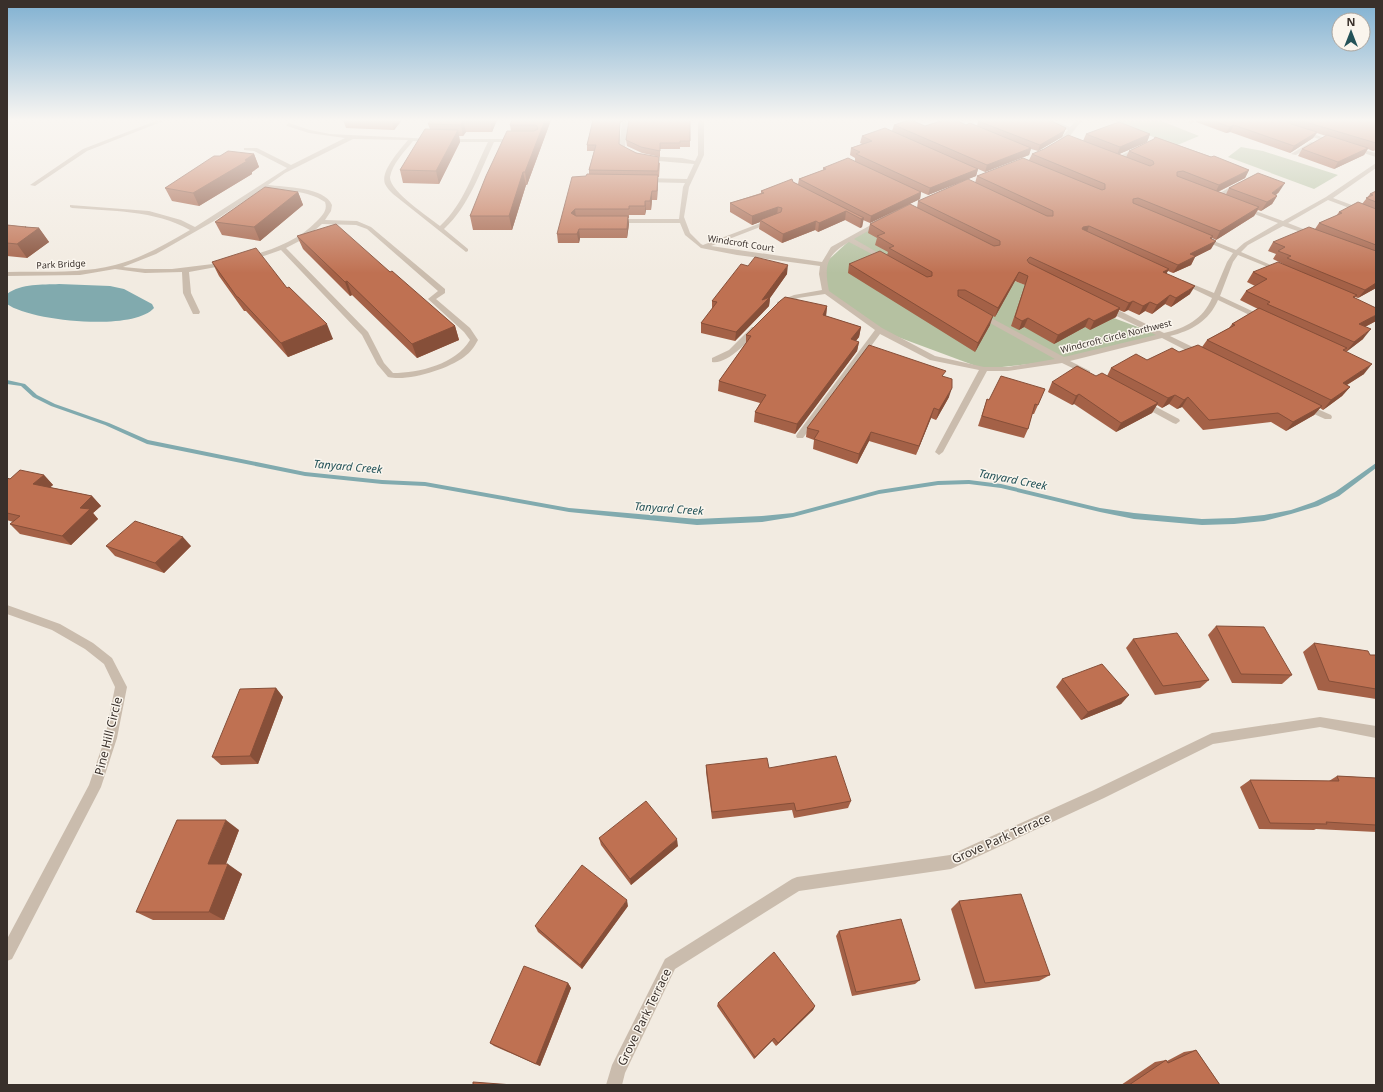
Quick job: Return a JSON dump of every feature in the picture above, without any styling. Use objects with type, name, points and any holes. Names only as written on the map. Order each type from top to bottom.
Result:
[{"type":"street","points":[[33,185],[54,171]]},
{"type":"street","points":[[116,267],[154,253],[212,220],[287,171]]},
{"type":"street","points":[[389,171],[387,182],[395,193],[466,250]]},
{"type":"street","points":[[441,229],[456,212],[478,171]]},
{"type":"street","points":[[607,221],[682,221],[681,217],[686,186],[694,171]]},
{"type":"street","name":"Windcroft Circle Northwest","points":[[826,292],[879,330],[933,358],[984,369],[1008,369],[1064,360],[1173,333],[1200,321],[1211,308],[1230,262],[1236,252],[1246,244],[1328,198],[1365,171]]},
{"type":"street","points":[[637,180],[689,181]]},
{"type":"street","points":[[1216,197],[1243,182]]},
{"type":"street","points":[[116,267],[157,272],[185,270],[235,261],[282,247],[309,232],[320,222],[329,208],[327,200],[317,195],[264,186]]},
{"type":"street","points":[[1328,198],[1376,216]]},
{"type":"street","points":[[1236,205],[1319,237]]},
{"type":"street","points":[[72,206],[149,213],[179,221],[195,230]]},
{"type":"street","points":[[773,309],[784,301],[799,296],[826,292],[822,274],[824,264],[833,248],[850,240],[866,225],[889,218]]},
{"type":"street","points":[[703,247],[778,219]]},
{"type":"street","name":"Windcroft Court","points":[[682,221],[687,234],[703,247],[737,253],[824,264]]},
{"type":"street","points":[[282,247],[365,334],[381,364],[391,375],[402,376],[422,373],[444,364],[468,351],[474,340],[468,330],[432,299],[442,291],[369,228],[350,222],[320,222]]},
{"type":"street","points":[[1195,235],[1288,274]]},
{"type":"street","points":[[850,240],[895,265]]},
{"type":"street","name":"Park Bridge","points":[[7,274],[80,273],[116,267]]},
{"type":"street","points":[[185,270],[187,293],[196,312]]},
{"type":"street","points":[[1174,278],[1267,320]]},
{"type":"street","points":[[1099,304],[1210,360]]},
{"type":"street","points":[[973,310],[1092,375]]},
{"type":"street","points":[[715,360],[732,352],[758,325]]},
{"type":"street","points":[[800,436],[879,330]]},
{"type":"street","points":[[939,452],[984,369]]},
{"type":"street","points":[[1134,398],[1176,421]]},
{"type":"street","points":[[1300,404],[1328,417]]},
{"type":"street","name":"Pine Hill Circle","points":[[7,609],[56,627],[89,646],[108,661],[121,687],[111,738],[95,787],[7,954]]},
{"type":"street","name":"Grove Park Terrace","points":[[614,1085],[618,1071],[670,964],[797,884],[951,862],[1212,740],[1320,722],[1376,732]]},
{"type":"green space","points":[[1266,171],[1325,171],[1338,175],[1314,189]]},
{"type":"green space","points":[[870,227],[1162,336],[1064,360],[984,369],[879,330],[826,292],[824,264],[850,240]]},
{"type":"water","points":[[59,284],[110,286],[124,289],[152,304],[154,308],[143,315],[125,320],[104,322],[58,319],[19,310],[7,304],[7,294],[13,290],[32,285]]},
{"type":"building","points":[[191,171],[230,171],[193,193],[165,188]]},
{"type":"building","points":[[488,171],[525,171],[523,172],[509,216],[470,216]]},
{"type":"building","points":[[821,171],[876,171],[921,192],[871,216],[799,179]]},
{"type":"building","points":[[893,171],[973,171],[930,188]]},
{"type":"building","points":[[990,171],[1055,171],[1102,190],[1105,189],[1105,184],[1073,171],[1247,171],[1219,185],[1183,171],[1177,172],[1177,176],[1259,207],[1220,231],[1138,198],[1133,199],[1133,203],[1213,236],[1210,238],[1216,241],[1190,254],[1196,256],[1178,265],[1089,226],[1083,227],[1082,229],[1169,269],[1163,272],[1195,286],[1176,298],[1170,295],[1157,305],[1150,302],[1143,306],[1133,301],[1129,303],[1030,257],[1027,260],[1029,263],[1120,308],[1094,321],[1089,318],[1058,335],[1028,318],[1022,321],[1015,317],[1028,276],[1019,272],[998,308],[965,290],[958,290],[958,296],[993,316],[978,343],[849,264],[880,251],[927,277],[932,276],[932,272],[889,248],[894,246],[877,236],[885,233],[870,224],[910,204],[994,246],[1000,245],[1000,241],[918,201],[968,179],[1047,216],[1053,216],[1053,211],[977,176]]},
{"type":"building","points":[[1258,173],[1285,183],[1272,193],[1277,196],[1267,202],[1229,188]]},
{"type":"building","points":[[587,174],[658,175],[657,191],[652,191],[650,201],[645,201],[645,206],[629,206],[629,209],[575,209],[571,213],[576,216],[628,216],[627,229],[579,229],[577,234],[557,234],[572,177],[586,176]]},
{"type":"building","points":[[792,179],[793,182],[864,218],[861,219],[846,211],[819,223],[816,221],[783,234],[760,220],[781,212],[782,208],[778,207],[752,216],[730,203],[764,193],[761,191]]},
{"type":"building","points":[[265,187],[298,192],[254,227],[215,222]]},
{"type":"building","points":[[1376,191],[1376,202],[1366,198],[1373,195],[1370,194]]},
{"type":"building","points":[[1358,202],[1376,209],[1376,245],[1319,223],[1342,213],[1339,212]]},
{"type":"building","points":[[336,224],[390,272],[392,271],[455,326],[412,344],[347,281],[345,282],[297,236]]},
{"type":"building","points":[[7,225],[39,228],[17,244],[7,243]]},
{"type":"building","points":[[1309,227],[1376,251],[1376,283],[1365,290],[1287,258],[1291,256],[1278,251],[1285,247],[1273,242]]},
{"type":"building","points":[[256,248],[287,288],[289,287],[327,324],[281,343],[237,297],[212,262]]},
{"type":"building","points":[[755,257],[788,265],[762,300],[770,297],[736,332],[701,323],[717,302],[712,301],[741,264],[748,266]]},
{"type":"building","points":[[1278,262],[1357,295],[1353,297],[1376,308],[1376,315],[1359,324],[1371,329],[1354,342],[1267,304],[1270,302],[1246,291],[1267,279],[1253,272]]},
{"type":"building","points":[[785,297],[827,306],[823,315],[861,327],[851,339],[859,342],[797,424],[755,412],[766,395],[719,381],[751,336],[746,335]]},
{"type":"building","points":[[1259,308],[1347,348],[1343,350],[1372,364],[1343,383],[1350,387],[1331,400],[1207,340],[1235,325],[1232,324]]},
{"type":"building","points":[[869,345],[946,371],[942,376],[952,379],[952,388],[939,410],[934,408],[919,446],[871,432],[859,454],[814,439],[819,431],[807,428]]},
{"type":"building","points":[[1198,345],[1322,406],[1293,422],[1278,413],[1209,420],[1188,397],[1184,400],[1175,395],[1168,398],[1111,368],[1136,354],[1147,360],[1172,348],[1179,352]]},
{"type":"building","points":[[1077,366],[1096,376],[1102,373],[1158,403],[1121,423],[1079,394],[1076,396],[1052,382]]},
{"type":"building","points":[[1001,376],[1045,389],[1038,405],[1035,404],[1028,429],[982,416],[987,399],[989,400]]},
{"type":"building","points":[[20,470],[44,475],[33,484],[92,496],[80,508],[90,509],[62,536],[10,524],[20,516],[7,513],[7,478],[10,479]]},
{"type":"building","points":[[135,521],[183,537],[155,563],[106,546]]},
{"type":"building","points":[[1216,626],[1264,627],[1292,675],[1241,674]]},
{"type":"building","points":[[1177,633],[1209,680],[1163,686],[1133,639]]},
{"type":"building","points":[[1314,643],[1368,651],[1370,655],[1376,655],[1376,689],[1329,681]]},
{"type":"building","points":[[1102,664],[1129,695],[1088,712],[1062,679]]},
{"type":"building","points":[[276,688],[250,756],[212,757],[240,689]]},
{"type":"building","points":[[836,756],[851,801],[796,811],[794,803],[712,812],[706,765],[767,758],[769,768]]},
{"type":"building","points":[[1337,776],[1376,778],[1376,825],[1326,822],[1327,824],[1270,823],[1250,780],[1339,781]]},
{"type":"building","points":[[646,801],[677,839],[630,879],[599,838]]},
{"type":"building","points":[[177,820],[226,820],[208,864],[228,864],[209,912],[136,912]]},
{"type":"building","points":[[582,865],[627,900],[580,965],[535,926]]},
{"type":"building","points":[[1021,894],[1050,975],[985,983],[959,901]]},
{"type":"building","points":[[901,919],[920,980],[856,992],[839,931]]},
{"type":"building","points":[[774,952],[815,1006],[778,1043],[774,1038],[755,1057],[718,1003]]},
{"type":"building","points":[[524,966],[568,983],[536,1064],[490,1043]]},
{"type":"building","points":[[1196,1050],[1220,1085],[1129,1085],[1166,1060],[1168,1063]]},
{"type":"building","points":[[473,1082],[513,1085],[473,1085]]},
{"type":"waterway","name":"Tanyard Creek","points":[[7,382],[23,385],[35,396],[53,405],[107,424],[147,442],[305,474],[382,482],[425,484],[569,510],[697,522],[762,519],[793,515],[879,492],[938,483],[969,482],[1001,486],[1100,510],[1134,516],[1202,522],[1234,521],[1264,518],[1291,512],[1316,504],[1337,494],[1376,465]]}]
